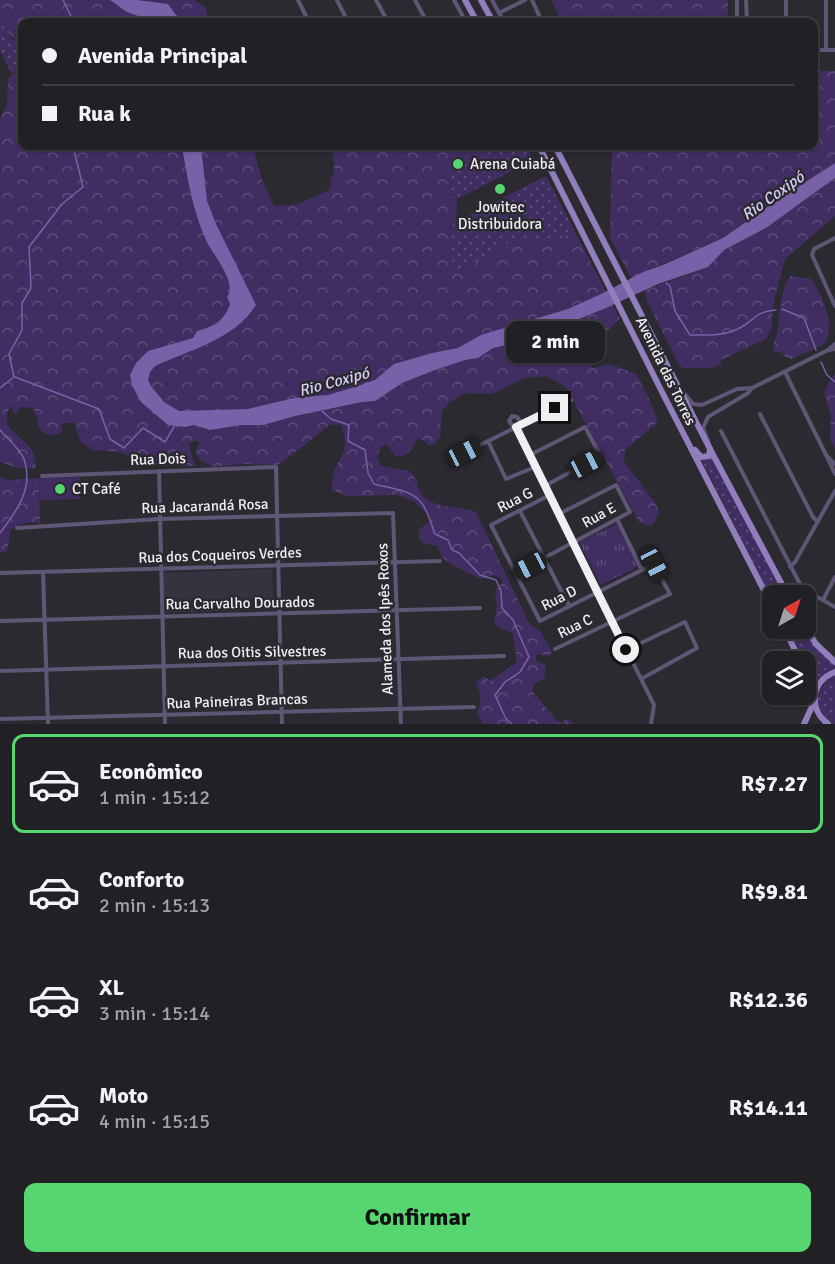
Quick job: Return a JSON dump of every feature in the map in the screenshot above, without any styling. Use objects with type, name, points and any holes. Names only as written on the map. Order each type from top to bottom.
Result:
[{"type":"main road","points":[[465,0],[475,18]]},
{"type":"main road","points":[[481,0],[491,18]]},
{"type":"main road","name":"Avenida das Torres","points":[[541,150],[762,587]]},
{"type":"main road","name":"Avenida das Torres","points":[[557,150],[782,585]]},
{"type":"main road","points":[[662,392],[700,457],[705,458],[710,453],[710,449]]},
{"type":"main road","points":[[813,639],[835,662]]},
{"type":"main road","points":[[816,693],[820,682],[835,672]]},
{"type":"main road","points":[[816,704],[820,717],[828,724]]},
{"type":"main road","points":[[804,724],[811,705]]},
{"type":"street","points":[[298,0],[307,18]]},
{"type":"street","points":[[337,0],[346,18]]},
{"type":"street","points":[[376,0],[386,18]]},
{"type":"street","points":[[416,0],[425,18]]},
{"type":"street","points":[[454,0],[464,18]]},
{"type":"street","points":[[492,0],[502,18]]},
{"type":"street","points":[[499,13],[525,0]]},
{"type":"street","points":[[531,0],[540,18]]},
{"type":"street","points":[[737,0],[737,18]]},
{"type":"street","points":[[746,0],[747,18]]},
{"type":"street","points":[[786,0],[786,18]]},
{"type":"street","points":[[826,0],[826,50]]},
{"type":"street","points":[[818,50],[835,50]]},
{"type":"street","points":[[835,238],[814,249],[812,255],[835,306]]},
{"type":"street","points":[[675,381],[690,402],[700,406],[737,389],[752,388],[828,350],[835,344]]},
{"type":"street","points":[[828,350],[835,349]]},
{"type":"street","points":[[785,372],[835,474]]},
{"type":"street","points":[[710,449],[710,441],[703,428],[705,421],[752,388]]},
{"type":"street","points":[[464,453],[571,400]]},
{"type":"street","points":[[760,414],[813,517],[818,522]]},
{"type":"street","points":[[522,424],[517,417],[512,416],[509,421],[530,455],[654,705],[651,724]]},
{"type":"street","points":[[530,455],[585,428],[599,453],[599,456],[545,486]]},
{"type":"street","points":[[721,431],[802,588],[835,607]]},
{"type":"street","points":[[488,441],[506,479],[536,467]]},
{"type":"street","points":[[826,456],[835,464]]},
{"type":"street","name":"Rua Dois","points":[[42,476],[276,467],[276,516]]},
{"type":"street","points":[[159,471],[165,724]]},
{"type":"street","name":"Rua E","points":[[516,573],[630,512],[616,485],[559,514]]},
{"type":"street","points":[[790,567],[835,491]]},
{"type":"street","name":"Rua G","points":[[516,573],[491,525],[550,495]]},
{"type":"street","points":[[520,510],[569,606]]},
{"type":"street","name":"Rua Jacarandá Rosa","points":[[17,528],[159,519],[393,513]]},
{"type":"street","name":"Alameda dos Ipês Roxos","points":[[393,513],[401,724]]},
{"type":"street","points":[[276,516],[282,724]]},
{"type":"street","points":[[617,519],[642,570]]},
{"type":"street","name":"Rua dos Coqueiros Verdes","points":[[0,573],[440,561]]},
{"type":"street","name":"Rua D","points":[[516,573],[540,621],[654,564],[670,594]]},
{"type":"street","points":[[43,572],[48,724]]},
{"type":"street","points":[[823,600],[835,578]]},
{"type":"street","name":"Rua C","points":[[555,649],[670,594]]},
{"type":"street","name":"Rua Carvalho Dourados","points":[[0,621],[480,608]]},
{"type":"street","points":[[626,650],[685,622],[697,648],[641,679]]},
{"type":"street","name":"Rua dos Oitis Silvestres","points":[[0,671],[504,656]]},
{"type":"street","name":"Rua Paineiras Brancas","points":[[0,719],[474,706]]},
{"type":"shaded area","points":[[110,0],[137,0],[168,4],[178,18],[144,18],[127,12]]},
{"type":"shaded area","name":"Rio Coxipó","points":[[183,150],[201,150],[207,201],[256,305],[247,317],[224,335],[155,366],[150,372],[148,380],[151,386],[164,402],[179,411],[248,409],[294,398],[328,395],[375,380],[394,364],[458,348],[481,335],[568,309],[643,272],[723,238],[835,163],[835,178],[766,228],[724,250],[708,267],[658,284],[527,340],[493,348],[478,358],[465,360],[402,383],[375,401],[295,416],[263,425],[241,425],[210,430],[194,425],[185,427],[168,425],[141,402],[132,385],[130,375],[136,363],[148,351],[193,338],[197,331],[214,325],[222,319],[230,304],[227,297],[230,291],[227,277],[206,240],[188,182]]},
{"type":"shaded area","points":[[272,569],[274,609],[165,613],[163,573]]},
{"type":"green space","points":[[0,0],[194,0],[205,7],[208,18],[18,18],[18,47],[0,23]]},
{"type":"green space","points":[[551,0],[728,0],[728,18],[560,18]]},
{"type":"green space","points":[[0,23],[6,27],[11,39],[18,45],[18,70],[12,74],[0,51]]},
{"type":"green space","points":[[18,71],[18,150],[254,150],[261,177],[274,206],[299,204],[329,190],[334,169],[332,150],[454,150],[451,177],[444,188],[454,197],[451,258],[457,272],[516,239],[562,240],[572,226],[620,319],[585,350],[592,368],[610,364],[636,374],[658,422],[625,450],[624,462],[660,512],[652,526],[639,522],[566,387],[546,376],[524,378],[492,394],[465,393],[450,402],[442,411],[440,437],[434,445],[428,445],[423,440],[417,439],[409,452],[399,457],[395,456],[387,444],[381,447],[377,457],[381,466],[410,471],[421,493],[431,502],[476,512],[529,623],[540,631],[552,652],[549,656],[537,654],[536,661],[546,665],[544,679],[535,683],[532,691],[559,723],[568,719],[574,724],[483,724],[477,713],[480,697],[476,682],[484,676],[490,681],[517,662],[513,633],[501,629],[494,623],[497,607],[495,591],[502,583],[501,578],[493,575],[482,579],[474,576],[445,560],[437,546],[423,543],[419,539],[419,530],[432,519],[414,501],[398,495],[348,496],[332,490],[333,475],[345,444],[341,425],[334,424],[326,427],[278,465],[244,464],[214,467],[200,460],[195,450],[199,445],[198,440],[190,443],[195,466],[160,466],[120,452],[92,450],[80,441],[74,423],[61,423],[62,432],[54,436],[46,433],[39,428],[32,408],[21,407],[15,414],[10,406],[7,414],[8,425],[31,449],[36,469],[14,467],[0,462],[0,119],[7,104],[8,78]]},
{"type":"green space","points":[[818,71],[835,71],[835,163],[723,238],[631,278],[610,238],[612,150],[818,150]]},
{"type":"green space","name":"Arena Cuiabá","points":[[454,150],[493,150],[451,171]]},
{"type":"green space","points":[[493,150],[528,150],[533,160],[457,199],[456,222],[546,176],[572,226],[562,241],[539,238],[457,273],[451,258],[454,197],[444,189],[451,177],[451,171]]},
{"type":"green space","points":[[835,178],[835,216],[785,259],[774,300],[771,330],[766,339],[721,360],[721,364],[713,368],[683,368],[679,365],[647,301],[645,290],[708,267],[724,250],[766,228]]},
{"type":"green space","points":[[790,276],[811,279],[823,301],[829,327],[826,342],[792,359],[780,352],[773,352],[782,294]]},
{"type":"green space","points":[[835,373],[835,449],[830,438],[831,415],[824,392]]},
{"type":"green space","points":[[712,457],[779,585],[765,585],[701,459]]},
{"type":"green space","points":[[0,477],[8,480],[39,478],[40,523],[27,522],[11,529],[7,551],[0,552]]},
{"type":"green space","name":"CT Café","points":[[80,477],[80,499],[40,500],[39,478]]},
{"type":"green space","points":[[617,524],[639,566],[601,585],[579,542]]},
{"type":"green space","points":[[793,639],[810,639],[818,650],[835,664],[835,668],[816,682],[816,651],[800,651]]},
{"type":"green space","points":[[835,675],[834,724],[822,712],[818,699],[823,685]]},
{"type":"waterway","points":[[63,0],[72,18]]},
{"type":"waterway","points":[[0,388],[14,377],[9,354],[22,330],[22,303],[31,288],[29,247],[62,204],[83,187],[74,150]]},
{"type":"waterway","points":[[666,283],[670,286],[675,311],[690,335],[726,333],[744,326],[758,315],[776,310]]},
{"type":"waterway","points":[[782,309],[804,318],[816,350]]},
{"type":"waterway","points":[[821,362],[827,375],[835,382]]},
{"type":"waterway","points":[[15,377],[99,409],[110,439],[124,448],[143,428],[165,442],[175,425]]},
{"type":"waterway","points":[[322,411],[331,419],[349,425],[348,441],[365,450],[368,473],[374,484],[404,491],[414,496],[424,507],[435,534],[448,540],[452,550],[459,553],[480,575],[496,580],[501,591],[502,608],[513,620],[529,657],[520,672],[505,682],[495,695],[506,719],[512,724]]},
{"type":"waterway","points":[[0,430],[22,455],[27,470],[22,499],[0,533]]},
{"type":"place","name":"Arena Cuiabá","points":[[458,164]]},
{"type":"place","name":"Jowitec Distribuidora","points":[[500,189]]},
{"type":"place","name":"CT Café","points":[[60,489]]},
{"type":"route","points":[[555,408],[516,427],[626,650]]}]
